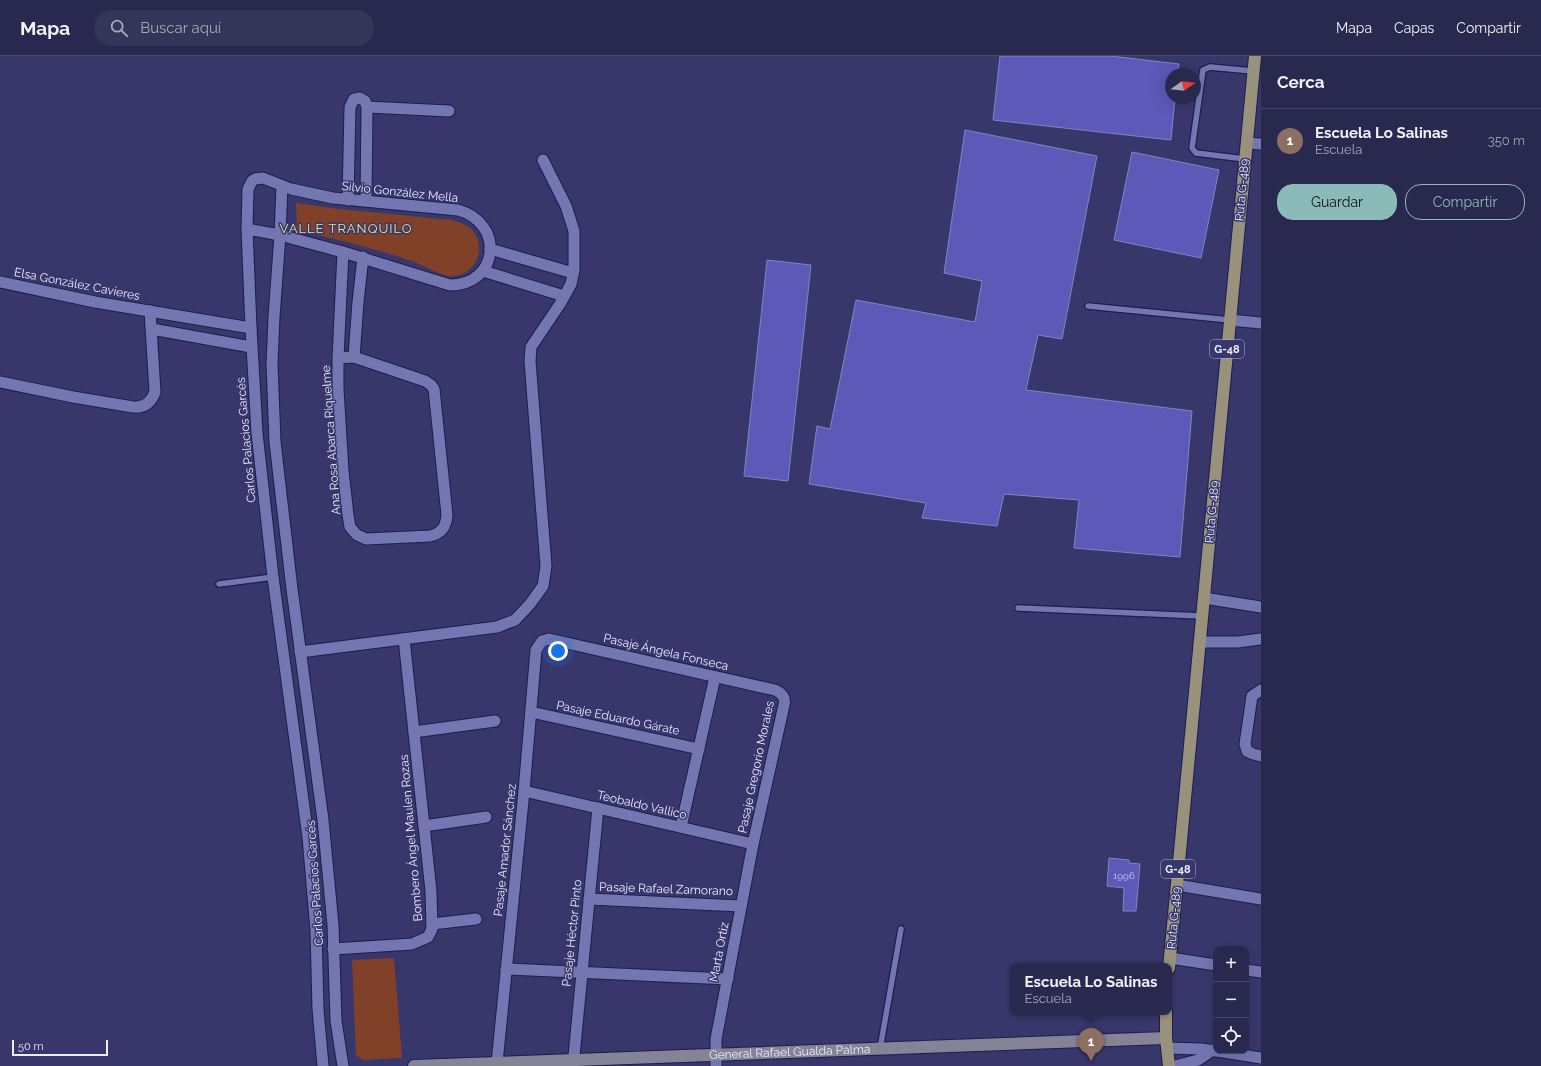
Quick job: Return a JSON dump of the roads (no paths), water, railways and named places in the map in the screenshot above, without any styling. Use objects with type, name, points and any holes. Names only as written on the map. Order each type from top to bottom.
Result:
[{"type":"main road","name":"Ruta G-489","points":[[1170,963],[1255,56]]},
{"type":"main road","points":[[1166,1015],[1169,1066]]},
{"type":"main road","name":"General Rafael Gualda Palma","points":[[414,1066],[497,1063],[716,1060],[880,1049],[1167,1043]]},
{"type":"street","points":[[348,200],[350,107],[354,99],[360,98],[364,101],[367,107],[366,201]]},
{"type":"street","points":[[367,107],[449,111]]},
{"type":"street","points":[[1247,143],[1261,144]]},
{"type":"street","points":[[300,652],[496,627],[515,620],[530,604],[543,586],[546,566],[530,361],[531,347],[564,296],[570,284],[573,273],[574,231],[566,206],[544,160]]},
{"type":"street","name":"Silvio González Mella","points":[[255,179],[263,178],[282,186],[318,195],[348,200],[452,209],[465,212],[472,215],[484,226],[489,239],[490,249],[487,263],[483,271]]},
{"type":"street","name":"Carlos Palacios Garcés","points":[[255,179],[248,188],[247,229],[251,347],[261,475],[273,578],[308,837],[316,930],[318,1010],[323,1066]]},
{"type":"street","name":"Carlos Palacios Garcés","points":[[282,186],[274,317],[273,403],[278,479],[324,826],[330,889],[336,1021],[343,1066]]},
{"type":"street","points":[[247,229],[280,235],[362,257],[438,283],[450,285],[464,284],[471,281],[483,271],[564,296]]},
{"type":"street","points":[[490,249],[573,273]]},
{"type":"street","name":"Ana Rosa Abarca Riquelme","points":[[338,358],[354,357],[424,381],[434,389],[447,515],[443,530],[437,534],[430,536],[366,539],[357,536],[352,531],[348,515],[343,471],[338,389],[338,358],[343,252]]},
{"type":"street","points":[[354,357],[362,257]]},
{"type":"street","name":"Elsa González Cavieres","points":[[0,282],[62,295],[251,328]]},
{"type":"street","name":"Elsa González Cavieres","points":[[0,382],[73,397],[133,407],[142,407],[150,402],[155,392],[150,311]]},
{"type":"street","points":[[1230,320],[1261,323]]},
{"type":"street","points":[[152,329],[251,347]]},
{"type":"street","points":[[1204,598],[1261,608]]},
{"type":"street","name":"Bombero Ángel Maulen Rozas","points":[[333,949],[412,944],[428,937],[432,929],[431,891],[404,639]]},
{"type":"street","points":[[1200,642],[1238,642],[1261,639]]},
{"type":"street","name":"Pasaje Ángela Fonseca","points":[[542,641],[552,640],[775,690],[783,696]]},
{"type":"street","name":"Pasaje Amador Sánchez","points":[[497,1063],[524,791],[536,650],[542,641]]},
{"type":"street","points":[[681,827],[715,677]]},
{"type":"street","points":[[1261,690],[1252,696],[1245,744],[1247,751],[1261,756]]},
{"type":"street","name":"Pasaje Gregorio Morales","points":[[753,844],[784,705],[783,696]]},
{"type":"street","points":[[290,700],[307,698]]},
{"type":"street","name":"Pasaje Eduardo Gárate","points":[[531,712],[699,749]]},
{"type":"street","points":[[414,732],[495,721]]},
{"type":"street","name":"Teobaldo Vallico","points":[[524,791],[753,844]]},
{"type":"street","name":"Pasaje Héctor Pinto","points":[[573,1063],[598,808]]},
{"type":"street","points":[[424,826],[486,817]]},
{"type":"street","name":"Marta Ortiz","points":[[716,1060],[716,1039],[753,844]]},
{"type":"street","points":[[1177,885],[1261,899]]},
{"type":"street","name":"Pasaje Rafael Zamorano","points":[[589,899],[741,906]]},
{"type":"street","points":[[432,924],[476,919]]},
{"type":"street","points":[[1172,963],[1213,965]]},
{"type":"street","points":[[506,969],[728,979]]},
{"type":"street","points":[[1249,970],[1261,972]]},
{"type":"street","points":[[1167,1043],[1213,1051]]},
{"type":"street","points":[[1175,1066],[1198,1060],[1213,1052]]},
{"type":"street","points":[[1235,1054],[1261,1058]]},
{"type":"lane","points":[[1245,159],[1196,153],[1192,148],[1203,70],[1210,67],[1254,71]]},
{"type":"lane","points":[[1088,306],[1230,320]]},
{"type":"lane","points":[[219,584],[273,578]]},
{"type":"lane","points":[[1018,608],[1202,616]]},
{"type":"lane","points":[[880,1049],[901,929]]},
{"type":"place","name":"Escuela Lo Salinas","points":[[1091,1061]]},
{"type":"district","name":"VALLE TRANQUILO","points":[[346,228]]}]
